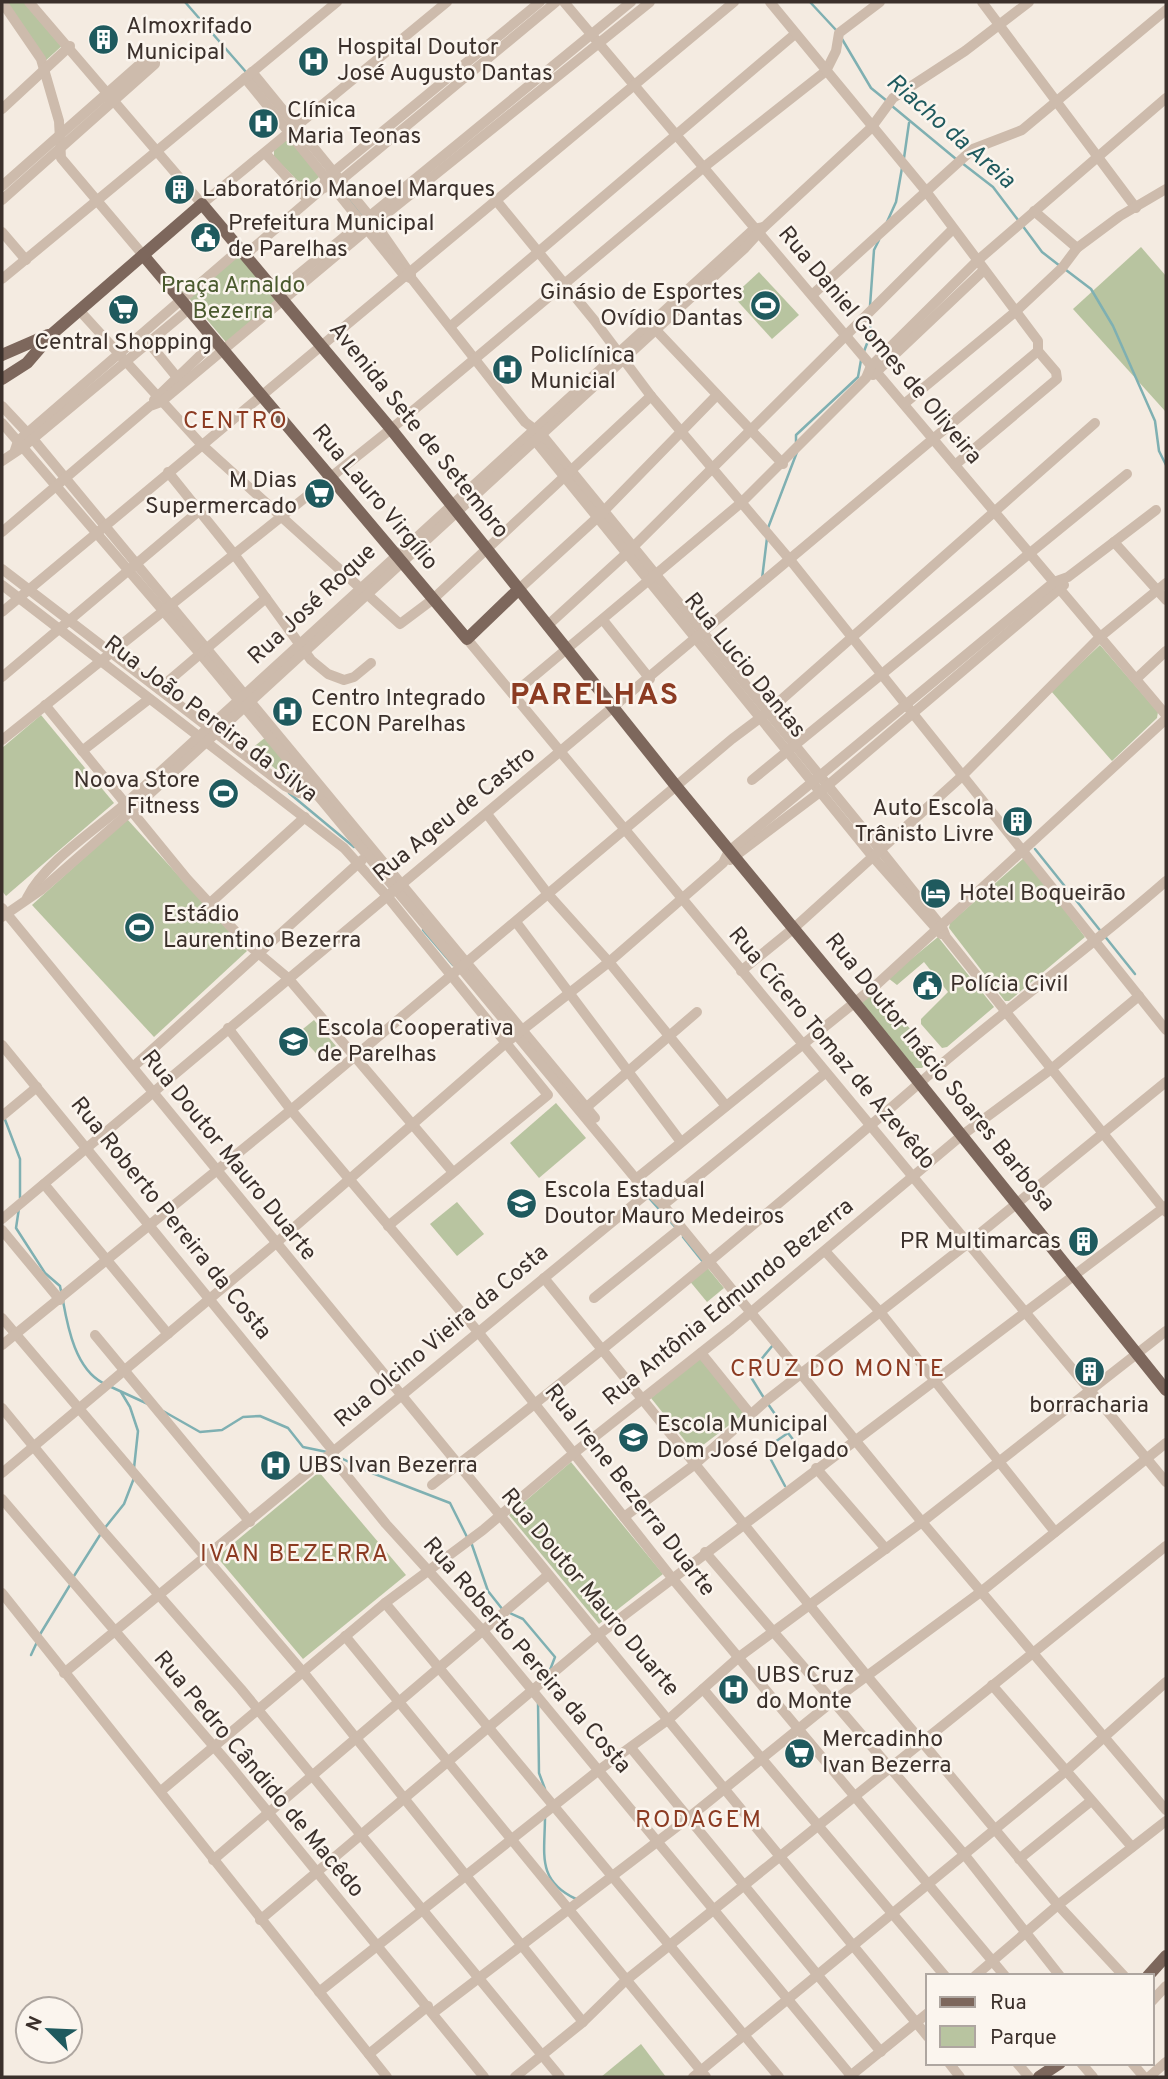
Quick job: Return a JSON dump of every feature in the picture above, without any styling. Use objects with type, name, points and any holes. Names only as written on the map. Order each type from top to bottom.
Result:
[{"type":"main road","name":"Avenida Sete de Setembro","points":[[202,204],[390,429],[614,708]]},
{"type":"main road","points":[[2,379],[27,363],[52,334],[202,204]]},
{"type":"main road","name":"Rua Lauro Virgílio","points":[[143,255],[467,639]]},
{"type":"main road","points":[[2,355],[52,334]]},
{"type":"main road","points":[[467,639],[518,590]]},
{"type":"main road","name":"Rua Doutor Inácio Soares Barbosa","points":[[614,708],[729,857],[794,928],[1166,1390]]},
{"type":"main road","points":[[1150,1974],[1166,1956]]},
{"type":"main road","points":[[1039,2077],[1057,2065]]},
{"type":"street","points":[[2,2],[33,44],[44,71],[59,121],[59,152],[143,255]]},
{"type":"street","points":[[29,2],[109,91],[202,204],[447,2]]},
{"type":"street","points":[[2,279],[337,2]]},
{"type":"street","points":[[333,180],[540,2]]},
{"type":"street","points":[[2,461],[243,252],[556,2]]},
{"type":"street","name":"Rua Daniel Gomes de Oliveira","points":[[564,2],[759,230],[1166,717]]},
{"type":"street","points":[[495,119],[591,33],[631,2]]},
{"type":"street","points":[[2,532],[219,346],[447,158],[650,2]]},
{"type":"street","points":[[2,612],[733,2]]},
{"type":"street","points":[[771,2],[871,128],[925,190],[1038,341],[1036,354],[1057,374],[1054,382],[955,465]]},
{"type":"street","points":[[2,740],[390,429],[704,167],[826,71],[836,51],[839,33],[880,2]]},
{"type":"street","points":[[982,2],[1136,208]]},
{"type":"street","name":"Rua José Roque","points":[[3,913],[26,899],[45,873],[128,808],[244,701],[300,642],[363,592],[501,465],[533,431],[653,327],[871,128],[893,97],[1000,25],[1029,2]]},
{"type":"street","points":[[812,295],[973,149],[1022,130],[1059,102],[1166,10]]},
{"type":"street","points":[[451,326],[795,34]]},
{"type":"street","points":[[2,108],[70,46]]},
{"type":"street","points":[[2,186],[148,57],[155,58],[155,64],[2,200]]},
{"type":"street","name":"Rua Lucio Dantas","points":[[248,75],[533,431],[1165,1208]]},
{"type":"street","points":[[513,694],[742,502],[1034,211],[1166,98]]},
{"type":"street","points":[[265,153],[308,200]]},
{"type":"street","points":[[904,404],[1015,312],[1062,268],[1077,248],[1166,189]]},
{"type":"street","points":[[495,199],[565,284],[651,396],[791,561],[961,777],[1096,940],[1166,1030]]},
{"type":"street","points":[[1034,211],[1077,248]]},
{"type":"street","points":[[547,626],[630,550],[953,229]]},
{"type":"street","points":[[2,232],[26,260]]},
{"type":"street","points":[[122,359],[149,344],[184,303]]},
{"type":"street","points":[[79,310],[201,444],[283,514],[400,624],[432,600],[651,396]]},
{"type":"street","points":[[653,327],[783,464]]},
{"type":"street","points":[[149,344],[176,376]]},
{"type":"street","points":[[159,399],[176,376],[219,346]]},
{"type":"street","name":"Rua Ageu de Castro","points":[[2,1219],[1036,354]]},
{"type":"street","points":[[518,590],[601,514],[683,433],[717,395]]},
{"type":"street","points":[[2,406],[64,478],[100,530]]},
{"type":"street","points":[[2,423],[19,446],[100,530],[203,651],[370,853],[394,890],[459,968],[520,1033],[922,1522],[1166,1810]]},
{"type":"street","points":[[2,1345],[150,1227],[764,715],[1095,423]]},
{"type":"street","points":[[168,472],[321,669],[344,680],[354,677],[371,663]]},
{"type":"street","points":[[752,780],[1126,474]]},
{"type":"street","points":[[2,677],[199,510]]},
{"type":"street","points":[[2,1473],[275,1244],[507,1042],[609,962],[729,857],[820,784],[908,708],[1068,577],[1156,510]]},
{"type":"street","points":[[1114,542],[1162,587],[1166,600]]},
{"type":"street","name":"Rua João Pereira da Silva","points":[[2,569],[285,786],[299,793],[322,795]]},
{"type":"street","name":"Rua João Pereira da Silva","points":[[2,585],[305,817],[394,890]]},
{"type":"street","points":[[741,971],[877,854],[961,777],[1100,637],[1162,587]]},
{"type":"street","name":"Rua José Roque","points":[[244,701],[306,652],[363,592]]},
{"type":"street","points":[[159,689],[265,598]]},
{"type":"street","points":[[603,620],[650,679]]},
{"type":"street","name":"Rua Cícero Tomaz de Azevêdo","points":[[467,639],[803,1047],[1091,1388],[1166,1482]]},
{"type":"street","points":[[1136,679],[1166,651]]},
{"type":"street","points":[[82,751],[149,699]]},
{"type":"street","points":[[45,705],[209,904],[260,955],[288,978],[452,1171]]},
{"type":"street","points":[[640,1178],[941,932],[1166,717]]},
{"type":"street","points":[[487,814],[548,894],[609,962],[726,1106]]},
{"type":"street","points":[[209,904],[305,817]]},
{"type":"street","points":[[133,1067],[370,853]]},
{"type":"street","points":[[432,1485],[709,1261],[871,1128],[920,1083],[1165,884]]},
{"type":"street","name":"Rua Doutor Mauro Duarte","points":[[3,913],[133,1067],[152,1094],[401,1398],[669,1719],[926,2034]]},
{"type":"street","points":[[516,922],[570,992],[626,1073],[681,1142]]},
{"type":"street","points":[[388,1226],[548,1095],[507,1042],[459,968]]},
{"type":"street","name":"Rua Antônia Edmundo Bezerra","points":[[161,1791],[385,1602],[499,1516],[574,1452],[751,1312],[961,1136],[1051,1070],[1139,996]]},
{"type":"street","points":[[583,1110],[697,1012]]},
{"type":"street","name":"Rua Irene Bezerra Duarte","points":[[228,1028],[348,1180],[479,1333],[672,1578],[856,1794],[1002,1974]]},
{"type":"street","name":"Rua Roberto Pereira da Costa","points":[[2,1045],[211,1298],[332,1453],[429,1571],[484,1632],[851,2077]]},
{"type":"street","points":[[663,1205],[825,1073]]},
{"type":"street","points":[[624,1517],[695,1465],[801,1374],[968,1244],[1016,1202],[1166,1082]]},
{"type":"street","points":[[2,1116],[37,1087]]},
{"type":"street","points":[[44,1184],[168,1334]]},
{"type":"street","name":"Rua Olcino Vieira da Costa","points":[[64,1673],[650,1191]]},
{"type":"street","points":[[260,1920],[598,1635],[743,1522],[858,1442],[1073,1273],[1165,1208]]},
{"type":"street","points":[[594,1298],[681,1228]]},
{"type":"street","points":[[2,1230],[60,1300]]},
{"type":"street","points":[[825,1251],[881,1313],[1055,1532]]},
{"type":"street","points":[[544,1278],[600,1350],[1019,1859],[1122,1974]]},
{"type":"street","points":[[2,1318],[304,1673],[583,2022]]},
{"type":"street","points":[[319,1992],[599,1770],[669,1719],[739,1657],[776,1633],[922,1522],[1166,1331]]},
{"type":"street","points":[[95,1335],[250,1522]]},
{"type":"street","points":[[701,1353],[751,1415]]},
{"type":"street","points":[[2,1408],[361,1833],[560,2077]]},
{"type":"street","points":[[369,2054],[430,2010],[479,1980],[762,1760],[833,1701],[982,1591],[1166,1443]]},
{"type":"street","points":[[817,1468],[886,1549]]},
{"type":"street","name":"Rua Pedro Cândido de Macêdo","points":[[2,1499],[113,1632],[215,1747],[484,2077]]},
{"type":"street","points":[[515,2077],[583,2022],[625,1981],[1166,1546]]},
{"type":"street","points":[[705,1552],[964,1854],[1058,1974]]},
{"type":"street","points":[[213,1860],[400,1704],[548,1574]]},
{"type":"street","points":[[2,1593],[387,2077]]},
{"type":"street","points":[[385,1602],[779,2077]]},
{"type":"street","points":[[345,1636],[700,2075],[1066,1771],[1166,1682]]},
{"type":"street","points":[[992,1685],[1132,1847]]},
{"type":"street","points":[[703,1689],[942,1974]]},
{"type":"street","points":[[631,1748],[881,2052]]},
{"type":"street","points":[[1019,1859],[1091,1801]]},
{"type":"street","points":[[977,1974],[1058,1905],[1166,1821]]},
{"type":"street","points":[[1154,1999],[1166,1986]]},
{"type":"street","points":[[851,2077],[926,2014]]},
{"type":"street","points":[[1146,2077],[1166,2062]]},
{"type":"street","points":[[1085,2065],[1093,2077]]},
{"type":"green space","points":[[5,2],[27,2],[64,44],[43,63]]},
{"type":"green space","points":[[285,141],[291,141],[320,176],[306,189],[274,157],[274,150]]},
{"type":"green space","points":[[1141,247],[1166,276],[1165,411],[1073,309]]},
{"type":"green space","name":"Praça Arnaldo Bezerra","points":[[237,248],[283,302],[228,349],[225,341],[188,297],[180,293]]},
{"type":"green space","name":"Ginásio de Esportes Ovídio Dantas","points":[[759,272],[799,315],[772,339],[733,296]]},
{"type":"green space","points":[[1100,645],[1158,712],[1157,718],[1112,761],[1051,691]]},
{"type":"green space","points":[[41,715],[114,803],[6,896],[2,891],[2,748]]},
{"type":"green space","points":[[266,737],[303,780],[300,784],[294,784],[251,749]]},
{"type":"green space","name":"Estádio Laurentino Bezerra","points":[[127,819],[247,951],[154,1037],[32,905]]},
{"type":"green space","points":[[1025,857],[1085,937],[1009,1001],[1005,1001],[949,928],[950,923]]},
{"type":"green space","points":[[938,937],[994,1007],[947,1047],[942,1048],[921,1024],[921,1019],[948,992],[924,962],[897,985],[888,978]]},
{"type":"green space","points":[[877,990],[929,1051],[929,1062],[922,1068],[914,1068],[861,1002]]},
{"type":"green space","points":[[314,1020],[336,1046],[321,1059],[298,1033]]},
{"type":"green space","points":[[556,1103],[586,1138],[539,1178],[510,1143]]},
{"type":"green space","points":[[457,1202],[484,1234],[457,1256],[430,1224]]},
{"type":"green space","points":[[706,1266],[724,1288],[707,1302],[688,1279]]},
{"type":"green space","points":[[701,1357],[745,1413],[694,1452],[651,1398]]},
{"type":"green space","points":[[571,1462],[663,1574],[599,1624],[509,1515]]},
{"type":"green space","points":[[319,1472],[406,1575],[303,1659],[217,1557]]},
{"type":"green space","points":[[641,2044],[666,2077],[601,2077]]},
{"type":"waterway","points":[[185,2],[246,72]]},
{"type":"waterway","name":"Riacho da Areia","points":[[810,2],[836,30]]},
{"type":"waterway","name":"Riacho da Areia","points":[[842,39],[871,88],[887,101]]},
{"type":"waterway","name":"Riacho da Areia","points":[[892,106],[956,159]]},
{"type":"waterway","points":[[904,158],[909,123]]},
{"type":"waterway","name":"Riacho da Areia","points":[[962,163],[993,187],[1018,220]]},
{"type":"waterway","points":[[887,222],[896,202],[902,168]]},
{"type":"waterway","points":[[349,199],[365,219]]},
{"type":"waterway","name":"Riacho da Areia","points":[[1022,225],[1042,252],[1060,266]]},
{"type":"waterway","points":[[870,306],[874,250],[879,240]]},
{"type":"waterway","name":"Riacho da Areia","points":[[1066,270],[1091,289],[1113,326],[1155,421],[1159,451],[1166,465]]},
{"type":"waterway","points":[[863,354],[871,333],[870,316]]},
{"type":"waterway","points":[[796,442],[796,435],[858,377],[861,360]]},
{"type":"waterway","points":[[768,528],[797,452]]},
{"type":"waterway","points":[[762,579],[767,538]]},
{"type":"waterway","points":[[289,793],[354,847]]},
{"type":"waterway","points":[[1035,849],[1135,974]]},
{"type":"waterway","points":[[423,930],[453,965]]},
{"type":"waterway","points":[[4,1117],[20,1159],[20,1198]]},
{"type":"waterway","points":[[649,1198],[677,1229]]},
{"type":"waterway","points":[[19,1208],[16,1228],[45,1273],[60,1286],[61,1291]]},
{"type":"waterway","points":[[683,1237],[703,1262]]},
{"type":"waterway","points":[[63,1301],[71,1336],[80,1358],[94,1377],[103,1383]]},
{"type":"waterway","points":[[764,1398],[749,1374],[773,1345]]},
{"type":"waterway","points":[[109,1386],[148,1404]]},
{"type":"waterway","points":[[121,1392],[130,1407],[138,1431],[134,1468]]},
{"type":"waterway","points":[[768,1404],[788,1433],[769,1446],[769,1456],[785,1486]]},
{"type":"waterway","points":[[163,1411],[200,1432],[222,1430],[243,1417],[260,1416],[288,1428],[303,1447],[327,1452]]},
{"type":"waterway","points":[[788,1433],[809,1460]]},
{"type":"waterway","points":[[337,1456],[367,1471],[450,1503],[467,1537]]},
{"type":"waterway","points":[[104,1529],[124,1504],[134,1478]]},
{"type":"waterway","points":[[74,1576],[100,1535]]},
{"type":"waterway","points":[[471,1542],[488,1591],[503,1610],[523,1619],[555,1657],[550,1670]]},
{"type":"waterway","points":[[39,1636],[70,1585]]},
{"type":"waterway","points":[[31,1655],[37,1642]]},
{"type":"waterway","points":[[538,1702],[539,1773],[545,1789]]},
{"type":"waterway","points":[[545,1816],[544,1854],[549,1874],[563,1892],[576,1899]]},
{"type":"place","name":"Almoxrifado Municipal","points":[[103,40]]},
{"type":"place","name":"Hospital Doutor José Augusto Dantas","points":[[314,61]]},
{"type":"place","name":"Clínica Maria Teonas","points":[[264,124]]},
{"type":"place","name":"Laboratório Manoel Marques","points":[[179,190]]},
{"type":"place","name":"Prefeitura Municipal de Parelhas","points":[[205,237]]},
{"type":"place","name":"Ginásio de Esportes Ovídio Dantas","points":[[766,306]]},
{"type":"place","name":"Central Shopping","points":[[123,309]]},
{"type":"place","name":"Policlínica Municial","points":[[507,369]]},
{"type":"place","name":"M Dias Supermercado","points":[[320,494]]},
{"type":"place","name":"Centro Integrado ECON Parelhas","points":[[288,712]]},
{"type":"place","name":"Noova Store Fitness","points":[[223,794]]},
{"type":"place","name":"Auto Escola Trânisto Livre","points":[[1017,822]]},
{"type":"place","name":"Hotel Boqueirão","points":[[936,894]]},
{"type":"place","name":"Estádio Laurentino Bezerra","points":[[140,928]]},
{"type":"place","name":"Polícia Civil","points":[[927,985]]},
{"type":"place","name":"Escola Cooperativa de Parelhas","points":[[294,1042]]},
{"type":"place","name":"Escola Estadual Doutor Mauro Medeiros","points":[[521,1204]]},
{"type":"place","name":"PR Multimarcas","points":[[1084,1242]]},
{"type":"place","name":"borracharia","points":[[1089,1372]]},
{"type":"place","name":"Escola Municipal Dom José Delgado","points":[[634,1438]]},
{"type":"place","name":"UBS Ivan Bezerra","points":[[275,1466]]},
{"type":"place","name":"UBS Cruz do Monte","points":[[733,1689]]},
{"type":"place","name":"Mercadinho Ivan Bezerra","points":[[799,1753]]},
{"type":"district","name":"CENTRO","points":[[236,422]]},
{"type":"district","name":"PARELHAS","points":[[595,696]]},
{"type":"district","name":"CRUZ DO MONTE","points":[[838,1370]]},
{"type":"district","name":"IVAN BEZERRA","points":[[295,1555]]},
{"type":"district","name":"RODAGEM","points":[[699,1821]]}]
